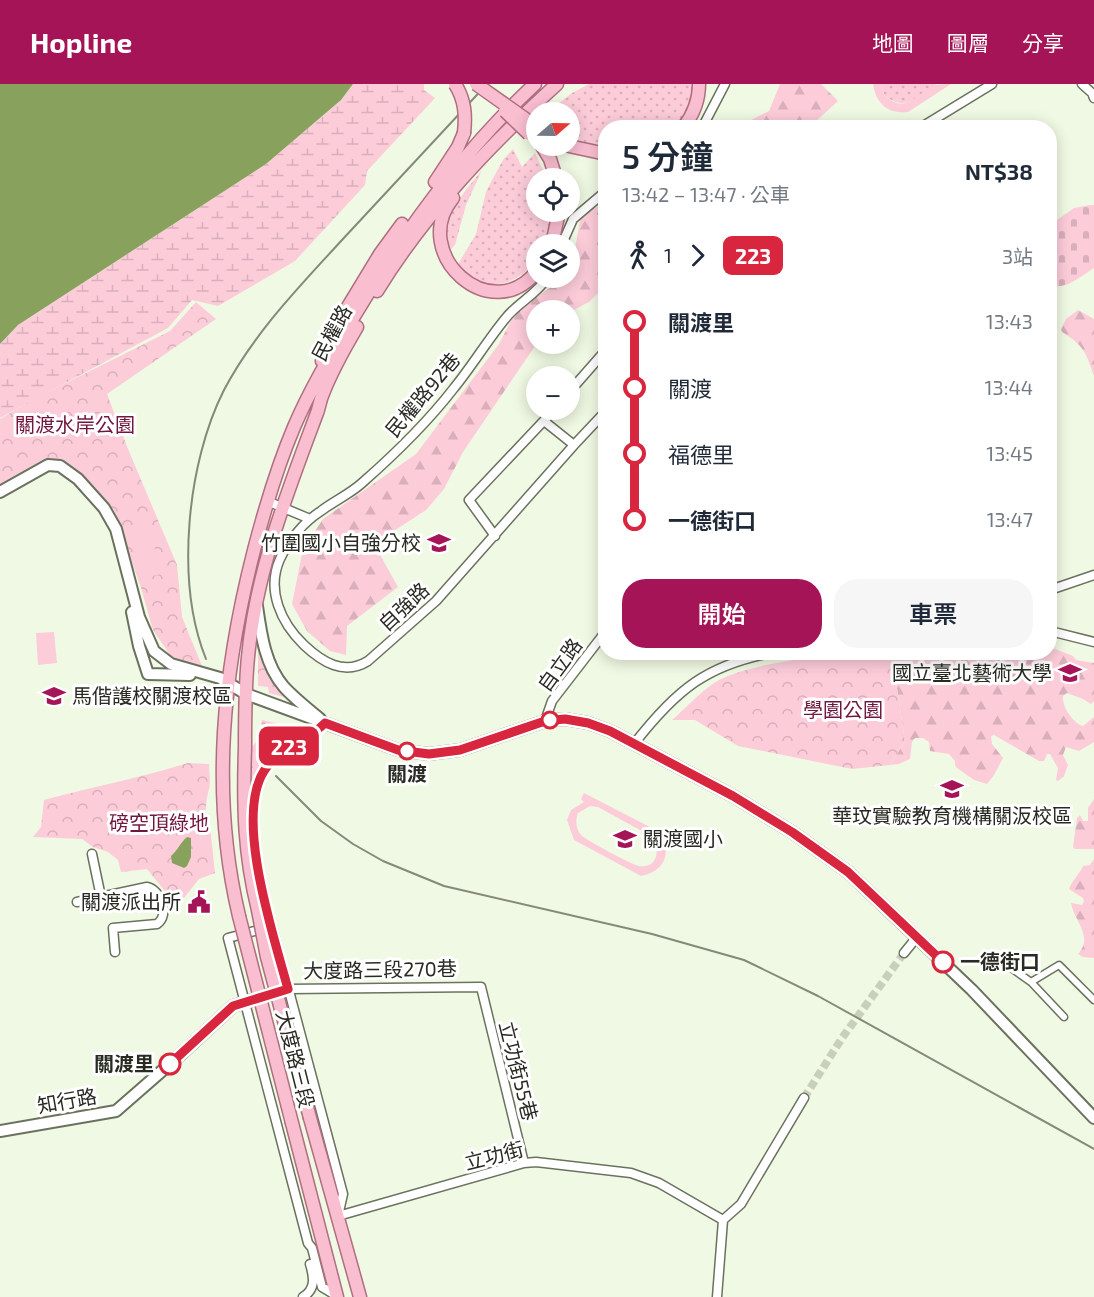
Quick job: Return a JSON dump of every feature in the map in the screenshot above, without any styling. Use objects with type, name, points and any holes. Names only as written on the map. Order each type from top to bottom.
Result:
[{"type":"main road","points":[[316,379],[329,338],[375,263],[459,147],[464,133],[465,117],[463,99],[455,84]]},
{"type":"main road","points":[[476,84],[526,125]]},
{"type":"main road","name":"民權路","points":[[248,658],[256,603],[282,507],[318,411],[321,397],[344,349],[415,228],[476,144],[535,84]]},
{"type":"main road","name":"民權路","points":[[232,650],[267,501],[281,460],[316,379],[385,263],[459,180],[520,117],[556,84]]},
{"type":"main road","points":[[689,120],[699,95],[699,84]]},
{"type":"main road","points":[[580,148],[598,152]]},
{"type":"main road","points":[[483,157],[473,175],[450,201],[443,216],[440,237],[444,252],[453,270],[468,284],[487,292],[511,289],[526,280]]},
{"type":"main road","name":"大度路三段","points":[[232,650],[227,682],[222,792],[230,879],[336,1297]]},
{"type":"main road","name":"大度路三段","points":[[248,658],[243,789],[245,837],[251,879],[267,957],[360,1297]]},
{"type":"street","points":[[706,120],[725,84]]},
{"type":"street","points":[[933,120],[992,84]]},
{"type":"street","points":[[1082,84],[1093,93]]},
{"type":"street","points":[[566,234],[573,219],[598,198]]},
{"type":"street","name":"民權路92巷","points":[[310,519],[360,486],[400,448],[454,389],[507,316],[529,299],[538,288]]},
{"type":"street","points":[[580,380],[598,359]]},
{"type":"street","name":"自強路","points":[[310,519],[291,541],[279,560],[275,591],[285,623],[295,637],[326,662],[343,669],[363,664],[436,601],[598,420]]},
{"type":"street","points":[[495,537],[469,500],[544,421],[574,445]]},
{"type":"street","points":[[0,492],[42,468],[54,464],[78,479],[104,508],[116,529],[139,617],[154,651],[171,664],[183,669]]},
{"type":"street","points":[[267,501],[310,519]]},
{"type":"street","points":[[1057,588],[1094,575]]},
{"type":"street","points":[[130,584],[132,617],[148,674]]},
{"type":"street","points":[[256,603],[263,644],[278,678],[325,723]]},
{"type":"street","points":[[1057,633],[1094,642]]},
{"type":"street","name":"自立路","points":[[545,721],[552,701],[598,641]]},
{"type":"street","points":[[634,744],[661,711],[685,689],[702,676],[738,660]]},
{"type":"street","points":[[148,674],[158,666],[211,675],[246,694],[398,750],[429,754],[460,750],[545,721],[565,719],[588,723],[610,731],[733,796],[792,832],[848,872],[1014,1032],[1094,1118]]},
{"type":"street","points":[[148,674],[211,675]]},
{"type":"street","name":"大度路三段","points":[[325,723],[315,733],[288,747],[265,769],[260,779],[253,821],[256,854],[272,927],[343,1194],[338,1216]]},
{"type":"street","points":[[92,854],[101,897]]},
{"type":"street","points":[[77,902],[147,887],[153,888],[158,894],[162,905],[162,921],[157,924],[113,928],[115,952]]},
{"type":"street","name":"大度路三段","points":[[272,927],[228,938],[308,1243]]},
{"type":"street","points":[[904,953],[917,937]]},
{"type":"street","points":[[994,956],[1030,982],[1064,1017]]},
{"type":"street","points":[[1030,982],[1059,965],[1094,1000]]},
{"type":"street","name":"大度路三段270巷","points":[[244,1002],[288,989],[481,987]]},
{"type":"street","name":"立功街55巷","points":[[481,987],[524,1163]]},
{"type":"street","name":"知行路","points":[[0,1131],[116,1111],[233,1006],[244,1002]]},
{"type":"street","points":[[717,1297],[723,1220],[741,1204],[804,1098]]},
{"type":"street","name":"立功街","points":[[338,1216],[524,1163],[537,1162],[630,1173],[659,1184],[723,1220]]},
{"type":"street","points":[[308,1243],[312,1248],[322,1287],[336,1297]]},
{"type":"street","points":[[303,1297],[312,1289],[313,1281],[308,1243]]},
{"type":"green space","points":[[353,84],[424,84],[424,90],[435,98],[367,171],[365,185],[295,261],[218,306],[192,300],[168,328],[0,418],[0,344],[18,325],[266,164],[341,100]]},
{"type":"green space","points":[[589,84],[693,84],[692,96],[682,120],[598,120],[598,146],[580,141],[580,102],[560,102]]},
{"type":"green space","points":[[780,84],[821,84],[838,101],[817,120],[751,120],[769,111]]},
{"type":"green space","points":[[873,84],[881,84],[884,95],[892,101],[905,103],[936,85],[951,84],[908,112],[901,112],[889,109],[880,102]]},
{"type":"green space","points":[[881,84],[937,84],[911,101],[899,103],[884,95]]},
{"type":"green space","points":[[513,149],[522,167],[532,156],[536,156],[542,168],[526,168],[526,222],[549,222],[547,234],[526,234],[526,271],[509,281],[489,284],[473,279],[457,266],[476,234],[486,192],[503,160]]},
{"type":"green space","points":[[482,170],[466,205],[455,245],[449,251],[447,228],[450,217],[460,198]]},
{"type":"green space","points":[[1094,205],[1094,268],[1067,284],[1057,286],[1057,220],[1074,208]]},
{"type":"green space","points":[[598,207],[598,293],[580,307],[580,300],[532,300],[549,288],[580,288],[580,234],[578,234],[581,214]]},
{"type":"green space","name":"關渡水岸公園","points":[[196,302],[216,319],[107,394],[177,565],[182,617],[202,666],[172,658],[153,630],[114,511],[65,466],[51,461],[0,492],[0,419],[36,398],[170,331]]},
{"type":"green space","points":[[526,304],[526,354],[530,354],[463,452],[444,489],[426,510],[374,544],[398,587],[347,626],[346,655],[330,651],[307,631],[292,604],[303,549],[323,519],[416,454],[499,344],[516,311]]},
{"type":"green space","points":[[1078,310],[1094,319],[1094,376],[1083,350],[1061,329],[1066,319]]},
{"type":"green space","points":[[150,528],[161,574],[140,579],[129,533]]},
{"type":"green space","points":[[54,632],[57,663],[38,665],[36,633]]},
{"type":"green space","points":[[258,650],[261,651],[284,697],[269,693],[268,687],[258,686]]},
{"type":"green space","points":[[1057,650],[1073,656],[1076,660],[1094,663],[1094,701],[1091,704],[1067,693],[1063,696],[1063,700],[1066,710],[1079,724],[1083,726],[1094,717],[1094,742],[1079,751],[1066,747],[1063,755],[1068,765],[1064,776],[1058,781],[1056,780],[1058,768],[1050,754],[1047,754],[1044,761],[1039,761],[994,735],[991,736],[992,744],[1003,758],[987,784],[974,780],[957,768],[949,754],[930,751],[929,742],[923,738],[915,738],[912,742],[910,759],[890,765],[905,741],[893,662],[942,665],[942,660],[1057,660]]},
{"type":"green space","name":"學園公園","points":[[942,660],[943,665],[893,662],[905,741],[890,765],[852,769],[738,746],[695,720],[672,720],[719,680],[750,669],[784,661]]},
{"type":"green space","points":[[262,720],[309,734],[285,743],[271,752],[260,765],[251,791],[251,748],[260,737]]},
{"type":"green space","name":"磅空頂綠地","points":[[188,763],[209,764],[210,783],[206,813],[210,827],[215,873],[199,879],[184,898],[173,901],[147,869],[121,872],[118,860],[108,852],[93,847],[82,839],[33,837],[41,827],[44,800]]},
{"type":"green space","points":[[584,793],[673,839],[670,844],[665,842],[666,855],[662,865],[653,872],[641,876],[574,840],[567,820],[571,810],[584,802],[581,799]],"holes":[[[590,806],[598,807],[649,835],[657,850],[655,860],[646,866],[635,865],[581,835],[576,825],[578,813]]]},
{"type":"green space","points":[[1094,799],[1094,849],[1075,849],[1073,847],[1077,818],[1080,815],[1083,821],[1088,821],[1088,808]]},
{"type":"green space","points":[[1094,859],[1094,958],[1078,954],[1084,941],[1084,935],[1071,903],[1082,905],[1084,901],[1069,889],[1083,866],[1090,865]]},
{"type":"shaded area","points":[[0,84],[353,84],[341,100],[266,164],[18,325],[0,344]]},
{"type":"shaded area","points":[[187,837],[191,838],[191,857],[184,868],[172,863],[171,856]]},
{"type":"tunnel","points":[[804,1098],[842,1038],[904,953]]},
{"type":"railway","points":[[206,659],[196,628],[191,595],[188,559],[190,523],[201,452],[211,419],[224,390],[249,349],[294,293],[487,84]]},
{"type":"railway","points":[[276,776],[321,821],[353,844],[383,861],[444,886],[652,934],[744,960],[818,996],[1094,1149]]},
{"type":"bus line","name":"223","points":[[170,1064],[233,1006],[288,989],[263,893],[256,854],[253,821],[256,796],[265,769],[276,757],[288,747],[315,733],[325,723],[398,750],[429,754],[460,750],[545,721],[565,719],[588,723],[610,731],[733,796],[792,832],[848,872],[943,962]]},
{"type":"place","name":"竹圍國小自強分校","points":[[439,543]]},
{"type":"place","name":"國立臺北藝術大學","points":[[1070,673]]},
{"type":"place","name":"馬偕護校關渡校區","points":[[54,696]]},
{"type":"place","name":"關渡","points":[[407,751]]},
{"type":"place","name":"華玟實驗教育機構關汳校區","points":[[952,789]]},
{"type":"place","name":"關渡國小","points":[[625,839]]},
{"type":"place","name":"關渡派出所","points":[[199,902]]},
{"type":"place","name":"一德街口","points":[[943,962]]},
{"type":"place","name":"關渡里","points":[[170,1064]]}]
